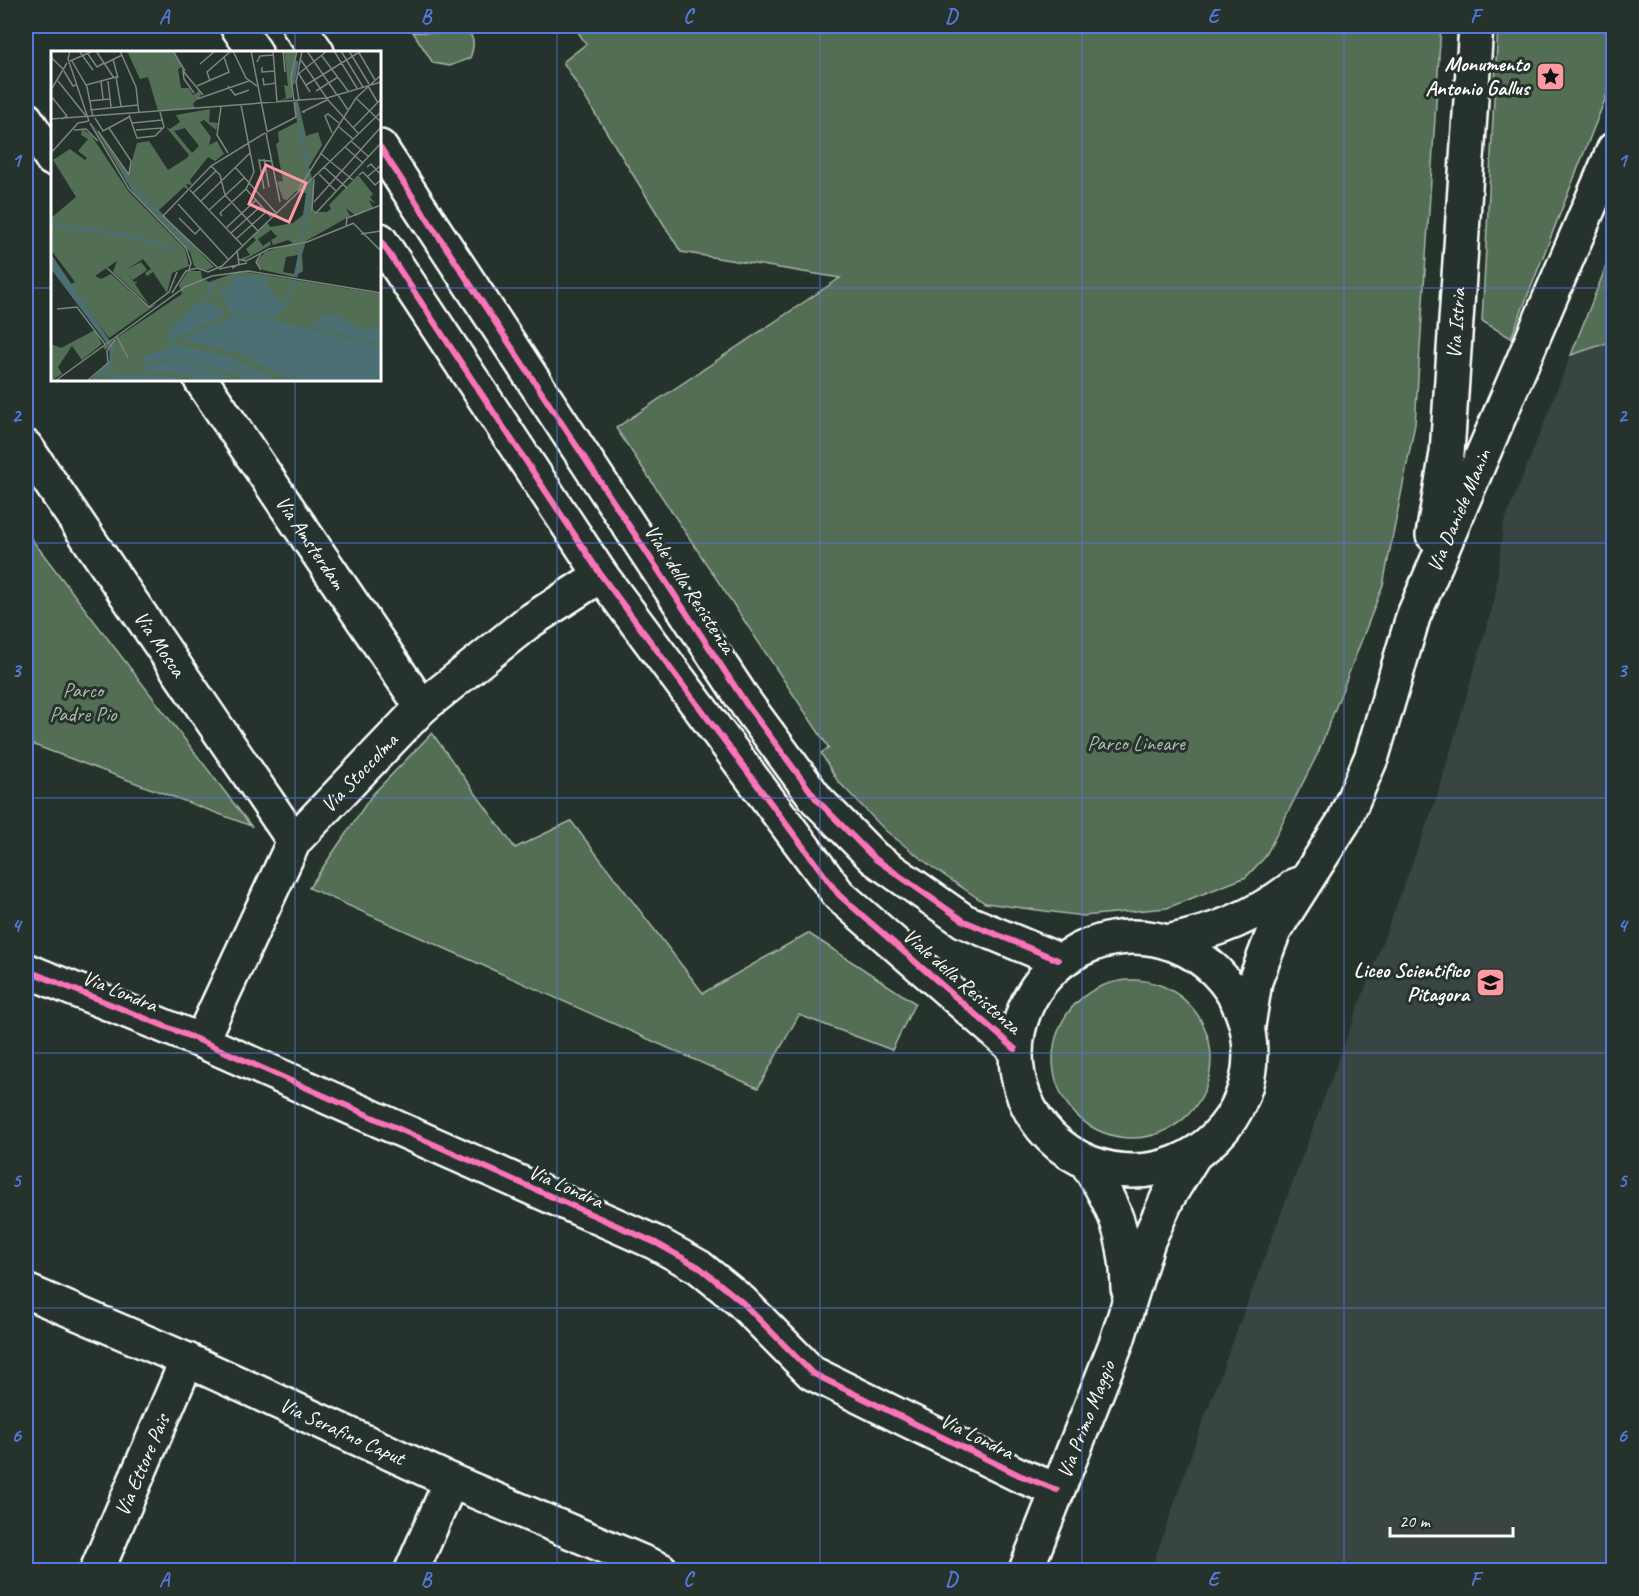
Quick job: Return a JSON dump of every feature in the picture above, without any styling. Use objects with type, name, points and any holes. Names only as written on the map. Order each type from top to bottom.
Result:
[{"type":"street","points":[[237,26],[254,51]]},
{"type":"street","points":[[299,26],[316,51]]},
{"type":"street","name":"Via Istria","points":[[1413,617],[1432,544],[1447,453],[1476,26]]},
{"type":"street","points":[[26,119],[51,157]]},
{"type":"street","name":"Via Daniele Manin","points":[[1248,1026],[1255,981],[1274,931],[1344,821],[1372,756],[1413,617],[1614,148]]},
{"type":"street","name":"Viale della Resistenza","points":[[381,149],[747,705],[816,800],[874,858],[964,921],[1058,960]]},
{"type":"street","name":"Viale della Resistenza","points":[[381,242],[602,575],[839,895],[1016,1049]]},
{"type":"street","name":"Via Amsterdam","points":[[202,381],[422,707]]},
{"type":"street","name":"Via Mosca","points":[[26,447],[294,841]]},
{"type":"street","name":"Via Stoccolma","points":[[201,1041],[294,841],[422,707],[527,622],[602,575]]},
{"type":"street","name":"Via Daniele Manin","points":[[1167,942],[1231,925],[1274,903],[1312,873]]},
{"type":"street","points":[[1127,937],[1167,942],[1203,960],[1231,989],[1248,1026],[1251,1063],[1242,1099],[1222,1131],[1194,1155],[1160,1169],[1122,1172],[1086,1162],[1055,1142],[1031,1113],[1018,1079],[1016,1049],[1029,1000],[1058,960],[1088,947],[1127,937]]},
{"type":"street","name":"Via Londra","points":[[26,970],[201,1041],[656,1243],[699,1266],[742,1302],[812,1373],[1019,1475],[1057,1490]]},
{"type":"street","name":"Via Primo Maggio","points":[[1026,1570],[1118,1341],[1128,1301],[1148,1241],[1168,1197],[1194,1155]]},
{"type":"street","name":"Via Primo Maggio","points":[[1086,1162],[1108,1196],[1121,1229],[1127,1263],[1128,1301]]},
{"type":"street","name":"Via Serafino Caput","points":[[26,1291],[187,1360],[451,1481],[661,1570]]},
{"type":"street","name":"Via Ettore Pais","points":[[97,1570],[187,1360]]},
{"type":"street","points":[[412,1570],[451,1481]]},
{"type":"shaded area","name":"Liceo Scientifico Pitagora","points":[[1613,341],[1613,1570],[1151,1570],[1202,1424],[1437,797],[1495,598],[1503,526],[1571,355]]},
{"type":"green space","points":[[444,26],[464,26],[468,30],[473,41],[470,58],[450,66],[433,63],[413,32],[441,33]]},
{"type":"green space","name":"Parco Lineare","points":[[574,26],[1441,26],[1415,424],[1383,585],[1318,753],[1265,857],[1246,877],[1167,908],[1083,916],[985,903],[932,867],[886,831],[837,780],[821,753],[829,748],[616,428],[840,278],[681,252],[563,62],[586,44]]},
{"type":"green space","points":[[1498,26],[1614,26],[1613,79],[1511,338],[1482,321]]},
{"type":"green space","points":[[1613,249],[1613,341],[1571,355]]},
{"type":"green space","name":"Parco Padre Pio","points":[[27,533],[251,826],[26,742]]},
{"type":"green space","points":[[432,733],[515,848],[571,821],[703,993],[808,933],[915,1003],[892,1050],[799,1015],[758,1088],[309,888],[372,795]]},
{"type":"green space","points":[[1132,980],[1162,986],[1176,993],[1188,1003],[1198,1015],[1205,1029],[1211,1059],[1205,1089],[1198,1103],[1188,1115],[1176,1125],[1162,1132],[1132,1138],[1102,1132],[1088,1125],[1076,1115],[1066,1103],[1059,1089],[1053,1059],[1059,1029],[1066,1015],[1076,1003],[1088,993],[1102,986]]},
{"type":"cycle path","points":[[381,149],[747,705],[817,800],[874,858],[964,921],[1058,960]]},
{"type":"cycle path","points":[[381,242],[601,575],[839,895],[1015,1049]]},
{"type":"cycle path","points":[[26,970],[201,1041],[656,1243],[699,1267],[742,1302],[812,1373],[1019,1475],[1057,1490]]},
{"type":"place","name":"Monumento Antonio Gallus","points":[[1550,76]]},
{"type":"place","name":"Liceo Scientifico Pitagora","points":[[1490,982]]}]
